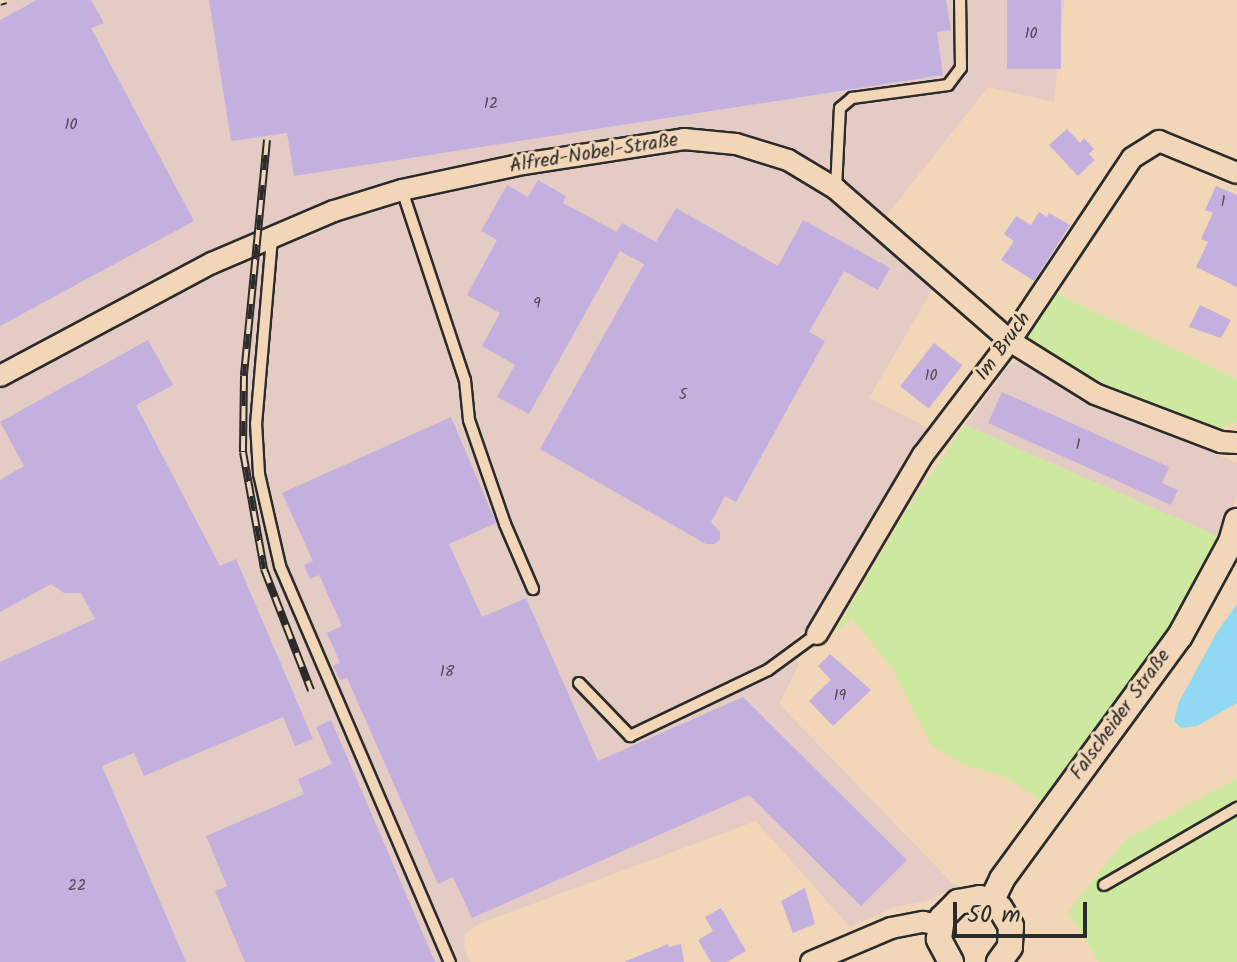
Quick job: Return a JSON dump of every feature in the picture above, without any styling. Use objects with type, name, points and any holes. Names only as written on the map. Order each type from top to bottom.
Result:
[{"type":"street","name":"Alfred-Nobel-Straße","points":[[0,376],[212,263],[334,211],[402,190],[523,164],[684,139],[736,144],[788,160],[836,189],[1010,341],[1095,394],[1221,442],[1237,443]]},
{"type":"street","name":"Im Bruch","points":[[817,634],[923,455],[1010,341],[1132,158],[1159,141],[1237,173]]},
{"type":"street","name":"Falscheider Straße","points":[[991,902],[1002,879],[1180,636],[1231,542],[1237,521]]},
{"type":"street","points":[[951,962],[941,949],[940,925],[949,909],[958,902],[980,898],[991,902],[1007,916],[1012,937],[1007,960]]},
{"type":"street","points":[[811,962],[891,928],[923,922],[940,925]]},
{"type":"lane","points":[[836,189],[840,108],[852,98],[948,85],[961,68],[960,0]]},
{"type":"lane","points":[[402,190],[465,380],[469,420],[505,524],[533,589]]},
{"type":"lane","points":[[273,236],[256,423],[259,474],[280,566],[450,962]]},
{"type":"lane","points":[[579,683],[630,736],[768,670],[817,634]]},
{"type":"lane","points":[[1104,885],[1237,808]]},
{"type":"shaded area","points":[[0,0],[1064,0],[1054,102],[988,87],[883,220],[943,271],[869,398],[932,430],[813,624],[781,650],[799,664],[779,704],[956,887],[926,901],[895,907],[850,927],[756,821],[478,924],[465,934],[464,948],[470,962],[0,962]]},
{"type":"shaded area","points":[[1022,360],[1093,401],[1237,463],[1237,497],[1222,538],[965,425],[1009,365]]},
{"type":"green space","points":[[1053,292],[1237,379],[1237,422],[1216,429],[1103,388],[1022,339]]},
{"type":"green space","points":[[965,425],[1222,538],[1172,632],[1041,801],[1006,777],[965,765],[932,746],[891,666],[852,619],[834,633],[906,511]]},
{"type":"green space","points":[[1237,778],[1237,962],[1099,962],[1068,912],[1125,840]]},
{"type":"water","points":[[1237,604],[1237,703],[1197,726],[1181,728],[1174,721],[1179,702],[1217,632]]},
{"type":"building","points":[[37,0],[91,0],[104,23],[91,28],[194,221],[0,326],[0,20]]},
{"type":"building","points":[[209,0],[946,0],[951,30],[937,32],[943,75],[294,176],[287,133],[231,141]]},
{"type":"building","points":[[1007,0],[1061,0],[1061,69],[1007,69]]},
{"type":"building","points":[[1067,129],[1080,143],[1084,138],[1094,149],[1089,154],[1095,160],[1078,176],[1049,145]]},
{"type":"building","points":[[538,180],[566,196],[563,203],[617,232],[622,223],[656,242],[676,208],[778,266],[803,220],[890,268],[878,290],[844,271],[809,332],[825,341],[736,502],[725,496],[711,522],[720,532],[720,540],[714,544],[706,544],[540,449],[644,264],[620,251],[529,414],[497,397],[515,365],[482,346],[500,313],[467,295],[497,240],[481,231],[507,185],[528,197]]},
{"type":"building","points":[[1216,186],[1237,195],[1237,287],[1196,267],[1208,242],[1201,239],[1213,213],[1205,210]]},
{"type":"building","points":[[1039,212],[1047,217],[1049,213],[1070,225],[1034,281],[1001,260],[1014,241],[1004,234],[1016,216],[1031,225]]},
{"type":"building","points":[[1200,305],[1231,320],[1221,338],[1189,327]]},
{"type":"building","points":[[148,340],[173,385],[136,405],[220,566],[236,559],[313,739],[295,746],[283,717],[144,776],[134,753],[102,766],[186,962],[0,962],[0,662],[95,619],[81,593],[64,593],[51,584],[0,612],[0,480],[24,466],[0,422]]},
{"type":"building","points":[[934,343],[962,365],[929,409],[900,386]]},
{"type":"building","points":[[1002,392],[1169,467],[1162,483],[1178,490],[1171,505],[988,423]]},
{"type":"building","points":[[451,417],[496,523],[449,544],[482,617],[526,598],[598,761],[743,697],[907,860],[861,906],[749,795],[472,918],[453,877],[438,884],[347,678],[340,680],[333,666],[340,663],[327,633],[342,626],[319,575],[310,579],[304,565],[313,561],[282,493]]},
{"type":"building","points":[[830,654],[871,690],[833,726],[809,701],[831,680],[818,666]]},
{"type":"building","points":[[331,720],[435,962],[245,962],[215,891],[227,886],[206,836],[304,794],[298,779],[332,764],[316,727]]},
{"type":"building","points":[[805,888],[815,924],[793,933],[781,901]]},
{"type":"building","points":[[721,908],[746,951],[727,962],[711,962],[698,940],[713,931],[705,917]]},
{"type":"building","points":[[668,944],[669,947],[681,944],[684,962],[624,962]]},
{"type":"railway","points":[[0,2],[6,0]]},
{"type":"railway","points":[[267,140],[244,376],[243,452],[264,569],[311,690]]}]
